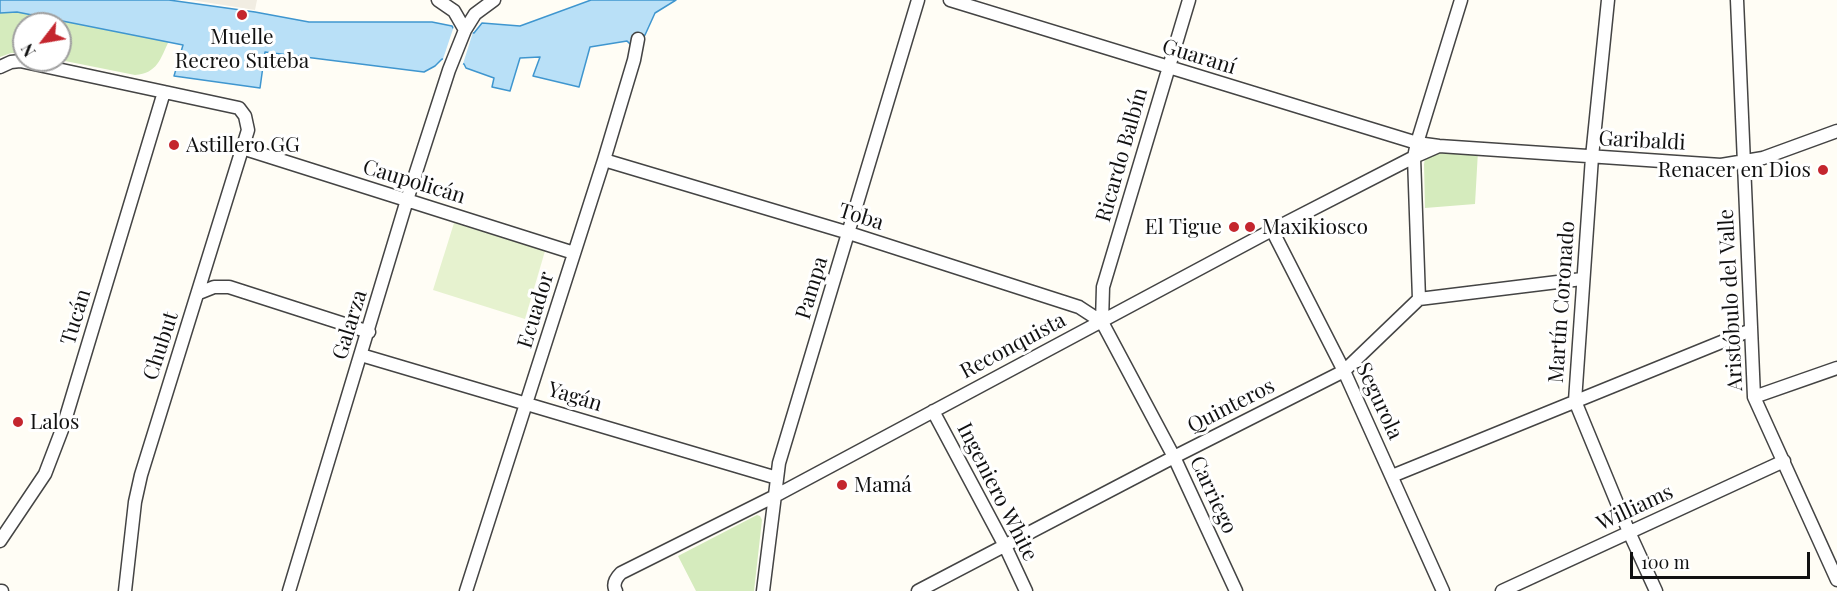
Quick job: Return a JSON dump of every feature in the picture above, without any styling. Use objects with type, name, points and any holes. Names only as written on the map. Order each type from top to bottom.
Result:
[{"type":"street","points":[[438,0],[454,11],[465,30]]},
{"type":"street","name":"Galarza","points":[[289,591],[407,200],[449,70],[465,30],[476,14],[494,0]]},
{"type":"street","name":"Pampa","points":[[763,591],[778,463],[918,0]]},
{"type":"street","name":"Guaraní","points":[[950,0],[1417,143],[1439,146]]},
{"type":"street","name":"Ricardo Balbín","points":[[1102,322],[1103,287],[1189,0]]},
{"type":"street","points":[[1461,0],[1414,157],[1419,299],[1582,279]]},
{"type":"street","name":"Martín Coronado","points":[[1608,0],[1592,157],[1575,401],[1656,591]]},
{"type":"street","name":"Aristóbulo del Valle","points":[[1737,0],[1754,397],[1837,580]]},
{"type":"street","name":"Ecuador","points":[[466,591],[604,160],[634,60],[638,39]]},
{"type":"street","points":[[1,67],[20,61],[165,92]]},
{"type":"street","name":"Chubut","points":[[125,591],[135,502],[141,475],[248,130],[245,116],[239,108],[165,92]]},
{"type":"street","name":"Tucán","points":[[0,542],[45,474],[63,427],[165,92]]},
{"type":"street","name":"Garibaldi","points":[[1439,146],[1721,165],[1763,158],[1837,131]]},
{"type":"street","name":"Reconquista","points":[[615,589],[616,579],[621,573],[775,496],[1272,230],[1439,146]]},
{"type":"street","name":"Caupolicán","points":[[243,148],[574,253]]},
{"type":"street","name":"Toba","points":[[604,160],[849,233],[1079,307],[1102,322]]},
{"type":"street","name":"Segurola","points":[[1272,230],[1344,371],[1443,591]]},
{"type":"street","points":[[199,293],[214,287],[229,287],[369,332]]},
{"type":"street","name":"Quinteros","points":[[918,591],[1344,371],[1419,299]]},
{"type":"street","name":"Carriego","points":[[1102,322],[1174,457],[1236,591]]},
{"type":"street","points":[[1392,476],[1751,330]]},
{"type":"street","name":"Yagán","points":[[362,355],[777,478]]},
{"type":"street","points":[[1754,397],[1837,368]]},
{"type":"street","name":"Ingeniero White","points":[[933,411],[1005,546],[1026,591]]},
{"type":"street","name":"Williams","points":[[1502,591],[1784,461]]},
{"type":"green space","points":[[12,12],[12,53],[0,57],[0,13]]},
{"type":"green space","points":[[72,22],[169,41],[153,68],[143,74],[135,75],[72,62]]},
{"type":"green space","points":[[1435,151],[1478,151],[1475,204],[1425,208],[1424,164],[1425,159]]},
{"type":"green space","points":[[454,223],[545,251],[525,319],[433,290]]},
{"type":"green space","points":[[757,515],[762,520],[754,591],[696,591],[678,556]]},
{"type":"shaded area","points":[[191,0],[257,0],[255,10]]},
{"type":"water","points":[[0,0],[169,0],[309,22],[432,22],[452,26],[455,31],[474,33],[482,23],[520,26],[591,0],[676,0],[655,13],[645,35],[630,44],[627,41],[590,47],[579,87],[533,76],[540,57],[520,58],[510,91],[492,87],[494,78],[466,68],[464,64],[442,59],[424,72],[265,52],[260,88],[174,76],[183,45],[72,23],[72,12],[0,13]]},
{"type":"pier","points":[[454,26],[473,32],[462,67],[444,62],[441,65]]},
{"type":"place","name":"Muelle Recreo Suteba","points":[[242,15]]},
{"type":"place","name":"Astillero GG","points":[[174,145]]},
{"type":"place","name":"Renacer en Dios","points":[[1823,170]]},
{"type":"place","name":"El Tigue","points":[[1234,227]]},
{"type":"place","name":"Maxikiosco","points":[[1250,227]]},
{"type":"place","name":"Lalos","points":[[18,422]]},
{"type":"place","name":"Mamá","points":[[842,485]]}]
